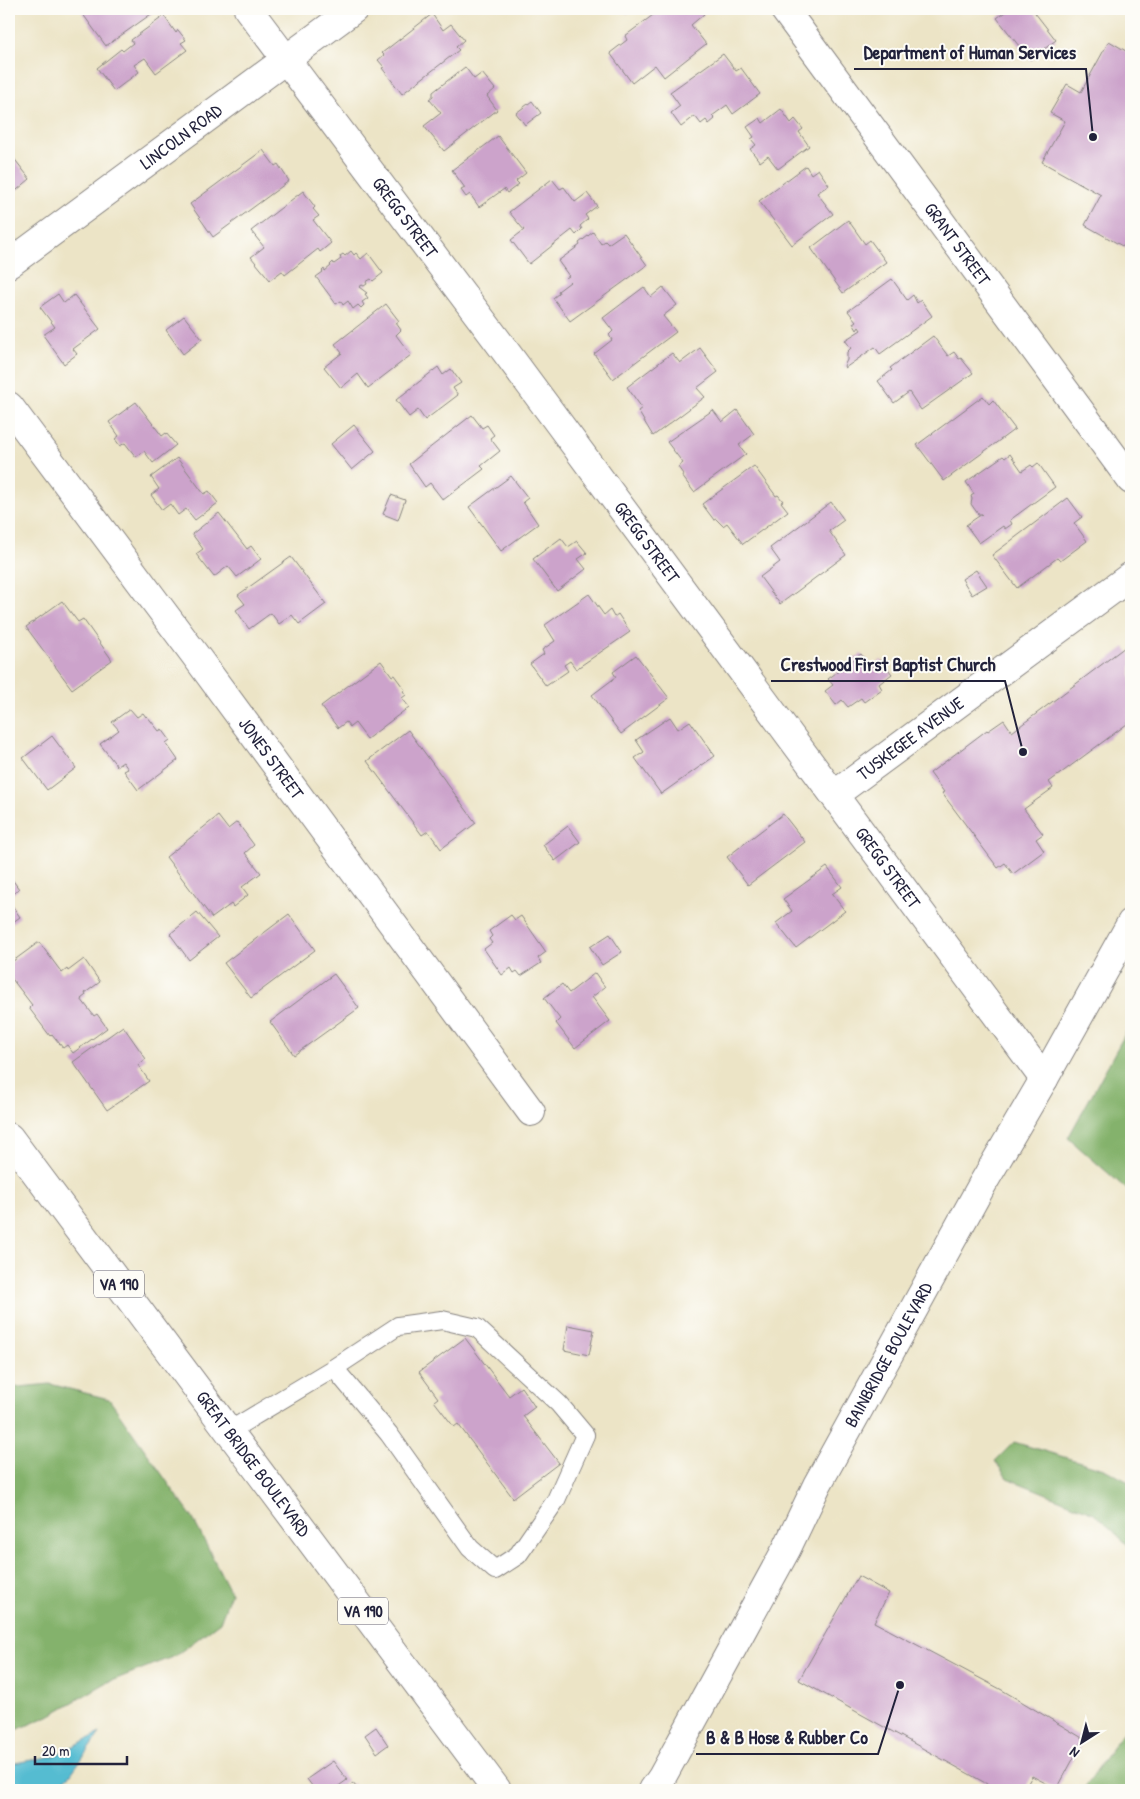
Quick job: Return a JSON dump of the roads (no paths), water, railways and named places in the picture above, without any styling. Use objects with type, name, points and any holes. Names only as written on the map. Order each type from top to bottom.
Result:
[{"type":"street","name":"GREGG STREET","points":[[248,9],[1044,1079]]},
{"type":"street","name":"LINCOLN ROAD","points":[[9,264],[354,9]]},
{"type":"street","name":"GRANT STREET","points":[[784,9],[1131,480]]},
{"type":"street","name":"JONES STREET","points":[[9,406],[195,655],[531,1112]]},
{"type":"street","name":"TUSKEGEE AVENUE","points":[[834,795],[1131,576]]},
{"type":"street","name":"BAINBRIDGE BOULEVARD","points":[[653,1790],[662,1777],[773,1574],[817,1485],[977,1194],[1131,923]]},
{"type":"street","name":"GREAT BRIDGE BOULEVARD","points":[[9,1137],[497,1790]]},
{"type":"street","points":[[470,1754],[473,1790]]},
{"type":"lane","points":[[229,1431],[334,1368],[398,1326],[442,1320],[477,1328],[559,1404],[585,1435],[556,1500],[518,1555],[495,1570],[470,1548],[390,1434],[334,1368]]},
{"type":"water","points":[[100,1733],[70,1775],[53,1790],[9,1790],[9,1764],[54,1756]]},
{"type":"place","name":"Department of Human Services","points":[[1093,137]]},
{"type":"place","name":"Crestwood First Baptist Church","points":[[1023,752]]},
{"type":"place","name":"B & B Hose & Rubber Co","points":[[900,1685]]}]
